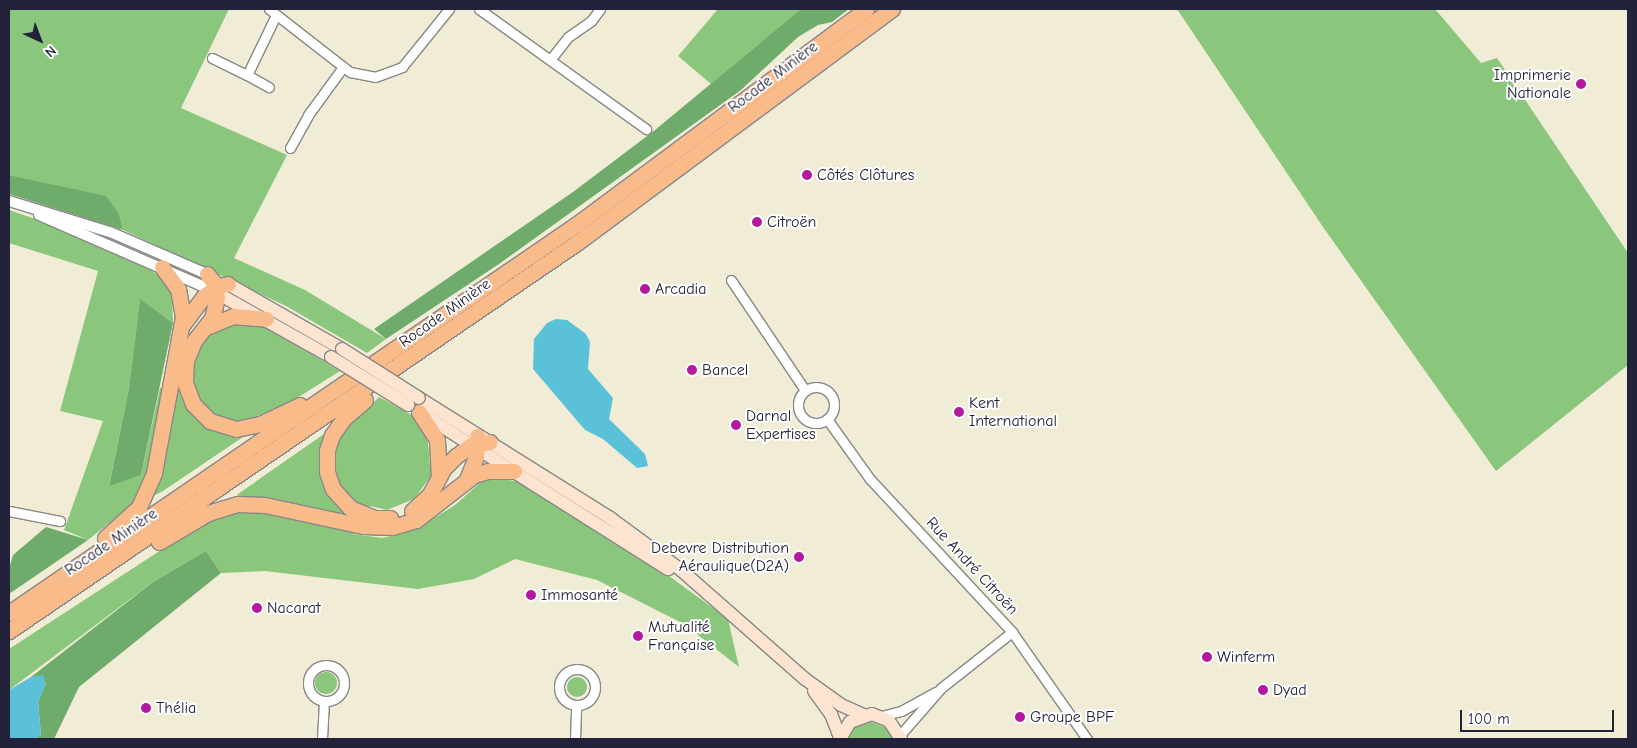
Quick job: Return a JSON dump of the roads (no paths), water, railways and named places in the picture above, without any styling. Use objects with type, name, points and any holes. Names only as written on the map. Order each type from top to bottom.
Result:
[{"type":"highway","name":"Rocade Minière","points":[[9,613],[353,379],[610,200],[866,9]]},
{"type":"highway","name":"Rocade Minière","points":[[9,632],[96,575],[620,213],[892,9]]},
{"type":"highway","points":[[30,599],[128,519],[143,500],[154,473],[181,330],[180,296],[162,267]]},
{"type":"highway","points":[[207,274],[218,288],[212,318],[201,332],[186,360],[185,383],[198,411],[221,426],[243,429],[260,424],[353,379]]},
{"type":"highway","points":[[181,330],[193,307],[218,288]]},
{"type":"highway","points":[[201,332],[228,317],[266,319]]},
{"type":"highway","points":[[425,348],[338,426],[327,450],[327,472],[333,488],[344,502],[358,512],[375,518],[395,517],[411,511],[430,494],[449,462],[479,442]]},
{"type":"highway","points":[[416,405],[437,440],[439,476]]},
{"type":"highway","points":[[466,479],[479,442]]},
{"type":"highway","points":[[96,575],[230,504],[256,504],[363,526],[392,528],[416,520],[466,479],[488,471],[514,472]]},
{"type":"main road","points":[[218,288],[266,319],[610,518],[676,566],[805,679],[841,705],[863,715],[882,716],[893,724],[900,737]]},
{"type":"main road","points":[[218,288],[342,349],[416,405]]},
{"type":"main road","points":[[479,442],[514,472],[667,568],[737,618]]},
{"type":"main road","points":[[805,679],[831,714],[840,739]]},
{"type":"main road","points":[[840,739],[846,725],[863,715]]},
{"type":"street","points":[[247,75],[272,12],[343,67],[355,75],[368,77],[383,76],[396,70],[449,9]]},
{"type":"street","points":[[479,9],[646,129]]},
{"type":"street","points":[[550,60],[568,37],[591,21],[600,9]]},
{"type":"street","points":[[212,58],[269,87]]},
{"type":"street","points":[[290,148],[314,105],[343,67]]},
{"type":"street","points":[[9,202],[162,267],[218,288]]},
{"type":"street","points":[[9,202],[110,232],[207,274]]},
{"type":"street","points":[[731,280],[806,390]]},
{"type":"street","points":[[819,387],[831,394],[834,408],[827,419],[813,422],[802,416],[798,402],[806,390],[819,387]]},
{"type":"street","name":"Rue André Citroën","points":[[827,419],[870,479],[1012,632],[1087,739]]},
{"type":"street","points":[[9,511],[60,521]]},
{"type":"street","points":[[882,716],[901,710],[941,688],[1012,632]]},
{"type":"street","points":[[325,665],[340,672],[344,683],[336,698],[324,701],[313,696],[308,685],[311,673],[325,665]]},
{"type":"street","points":[[579,669],[591,675],[595,686],[588,701],[576,705],[563,698],[559,687],[565,673],[579,669]]},
{"type":"street","points":[[900,737],[941,688]]},
{"type":"street","points":[[322,739],[324,701]]},
{"type":"street","points":[[574,739],[576,705]]},
{"type":"water","points":[[556,319],[567,320],[586,334],[590,342],[588,369],[613,398],[609,419],[645,454],[648,466],[637,468],[603,439],[585,430],[533,369],[534,339],[547,323]]},
{"type":"water","points":[[43,675],[46,684],[38,702],[41,735],[35,739],[9,739],[9,690],[31,677]]},
{"type":"place","name":"Imprimerie Nationale","points":[[1581,84]]},
{"type":"place","name":"Côtés Clôtures","points":[[807,175]]},
{"type":"place","name":"Citroën","points":[[757,222]]},
{"type":"place","name":"Arcadia","points":[[645,289]]},
{"type":"place","name":"Bancel","points":[[692,370]]},
{"type":"place","name":"Kent International","points":[[959,412]]},
{"type":"place","name":"Darnal Expertises","points":[[736,425]]},
{"type":"place","name":"Debevre Distribution Aéraulique(D2A)","points":[[799,557]]},
{"type":"place","name":"Immosanté","points":[[531,595]]},
{"type":"place","name":"Nacarat","points":[[257,608]]},
{"type":"place","name":"Mutualité Française","points":[[638,636]]},
{"type":"place","name":"Winferm","points":[[1207,657]]},
{"type":"place","name":"Dyad","points":[[1263,690]]},
{"type":"place","name":"Thélia","points":[[146,708]]},
{"type":"place","name":"Groupe BPF","points":[[1020,717]]}]
